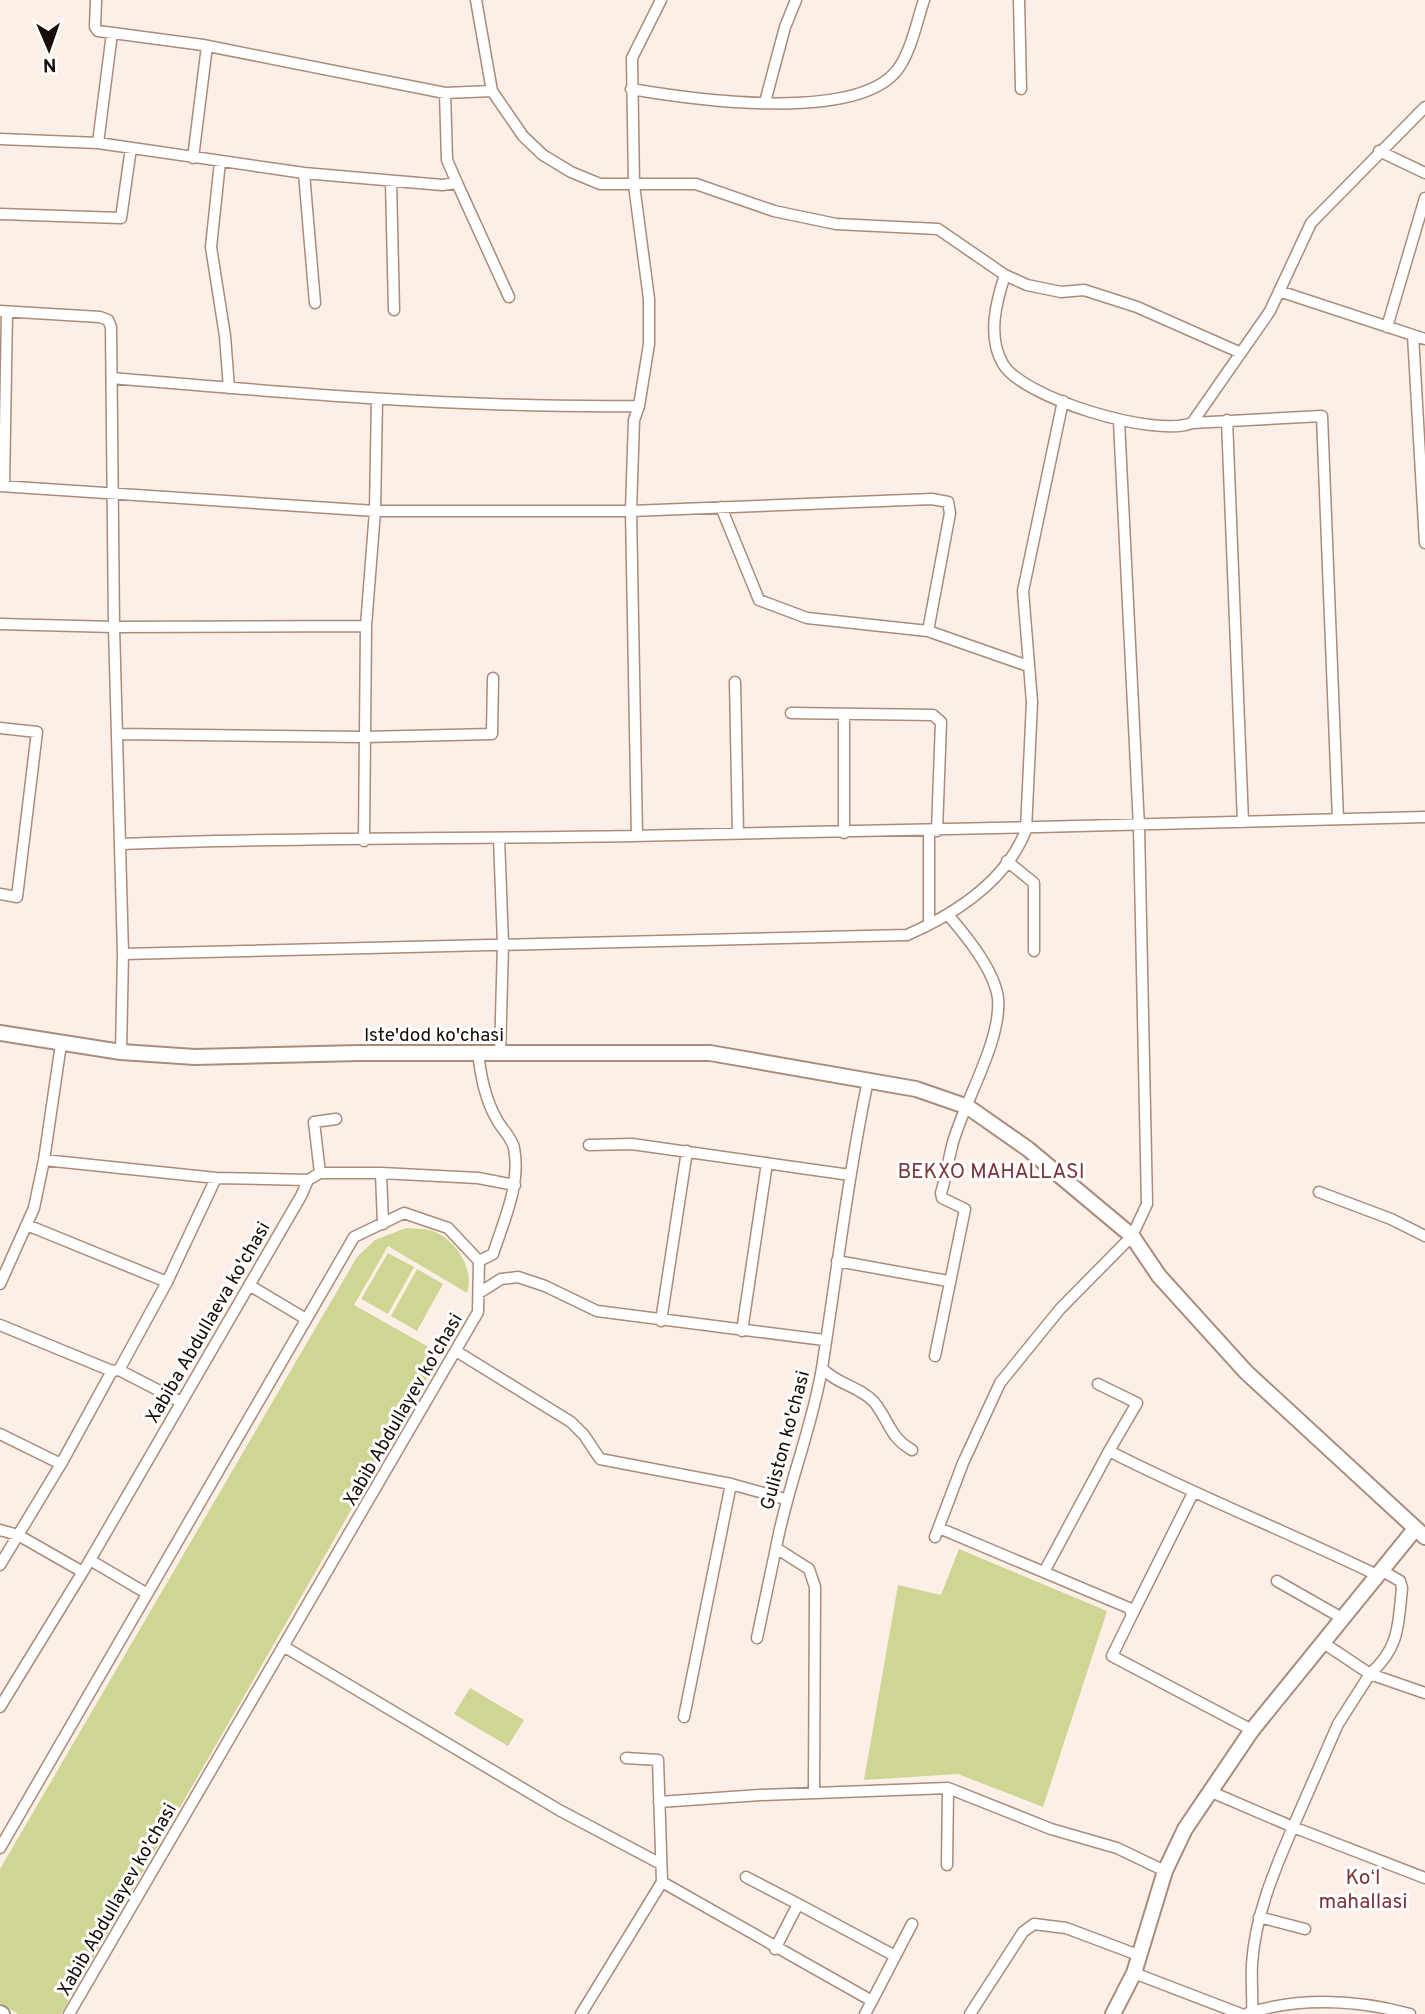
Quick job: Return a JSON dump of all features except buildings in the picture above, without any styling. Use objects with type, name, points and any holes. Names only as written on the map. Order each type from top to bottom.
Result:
[{"type":"street","points":[[96,0],[96,30],[207,46],[445,93],[492,91]]},
{"type":"street","points":[[476,0],[492,91],[523,136],[543,155],[571,172],[600,184],[696,184],[774,211],[836,224],[927,226],[948,234],[1005,275],[1027,285],[1061,292],[1084,290],[1137,307],[1241,352]]},
{"type":"street","points":[[637,836],[631,511],[634,420],[639,406],[649,344],[649,299],[634,185],[631,89],[632,58],[661,0]]},
{"type":"street","points":[[765,102],[785,27],[796,0]]},
{"type":"street","points":[[631,89],[714,103],[818,104],[873,86],[901,65],[924,0]]},
{"type":"street","points":[[1019,0],[1021,89]]},
{"type":"street","points":[[98,143],[112,33]]},
{"type":"street","points":[[193,158],[207,46]]},
{"type":"street","points":[[445,93],[447,160],[509,297]]},
{"type":"street","points":[[1192,423],[1270,311],[1311,223],[1425,107]]},
{"type":"street","points":[[0,139],[98,143],[220,163],[304,173],[391,182],[457,183]]},
{"type":"street","points":[[0,214],[121,218],[131,148]]},
{"type":"street","points":[[1379,151],[1425,173]]},
{"type":"street","points":[[220,163],[211,247],[225,336],[229,388]]},
{"type":"street","points":[[304,173],[315,303]]},
{"type":"street","points":[[391,182],[394,310]]},
{"type":"street","points":[[1387,327],[1425,198]]},
{"type":"street","points":[[1005,275],[995,316],[995,335],[1003,364],[1014,377],[1063,401],[1119,421],[1142,426],[1181,427],[1192,423],[1227,420],[1322,415],[1338,819]]},
{"type":"street","points":[[1279,292],[1425,339]]},
{"type":"street","points":[[121,1052],[123,954],[114,627],[114,492],[113,379],[111,327],[108,320],[100,317],[4,312],[2,486],[114,492],[375,511],[631,511],[918,498],[948,502],[950,513],[928,631]]},
{"type":"street","points":[[1413,335],[1425,543]]},
{"type":"street","points":[[113,379],[377,399],[556,407],[639,406]]},
{"type":"street","points":[[364,841],[366,626],[375,511],[377,399]]},
{"type":"street","points":[[123,954],[907,935],[949,916],[985,886],[1019,849],[1026,830],[1032,702],[1023,591],[1063,401]]},
{"type":"street","points":[[1227,420],[1243,822]]},
{"type":"street","points":[[1119,421],[1139,827],[1147,1204],[1132,1236],[1060,1309],[1000,1383],[963,1463],[937,1533],[1044,1572],[1129,1608],[1132,1615]]},
{"type":"street","points":[[721,507],[760,600],[807,618],[928,631],[1028,666]]},
{"type":"street","points":[[0,624],[114,627],[366,626]]},
{"type":"street","points":[[118,734],[364,737],[492,734],[493,678]]},
{"type":"street","points":[[735,682],[738,833]]},
{"type":"street","points":[[791,713],[933,715],[941,722],[929,924]]},
{"type":"street","points":[[844,714],[844,833]]},
{"type":"street","points":[[0,728],[37,732],[17,897],[0,894]]},
{"type":"street","points":[[121,844],[228,839],[364,841],[1026,830],[1425,817]]},
{"type":"street","points":[[499,838],[503,944],[500,1054]]},
{"type":"street","points":[[1007,861],[1034,883],[1034,951]]},
{"type":"street","points":[[934,1356],[965,1209],[942,1198],[941,1193],[952,1145],[980,1077],[997,1012],[998,996],[975,946],[949,916]]},
{"type":"street","name":"Iste'dod ko'chasi","points":[[0,1032],[121,1052],[195,1057],[710,1053],[916,1089],[968,1107],[1028,1149],[1132,1236],[1158,1276],[1218,1343],[1420,1533]]},
{"type":"street","points":[[0,1284],[27,1225],[44,1160],[61,1044]]},
{"type":"street","points":[[0,1848],[354,1237],[404,1213],[448,1228],[479,1261],[493,1254],[515,1185],[514,1146],[497,1119],[482,1084],[478,1053]]},
{"type":"street","name":"Guliston ko'chasi","points":[[757,1638],[785,1499],[822,1368],[849,1175],[868,1080]]},
{"type":"street","points":[[320,1173],[314,1122],[336,1119]]},
{"type":"street","points":[[589,1145],[632,1144],[849,1175]]},
{"type":"street","points":[[661,1321],[687,1151]]},
{"type":"street","points":[[44,1160],[216,1178],[307,1180],[320,1173],[381,1173],[478,1178],[515,1185]]},
{"type":"street","points":[[742,1331],[767,1163]]},
{"type":"street","points":[[381,1173],[383,1224]]},
{"type":"street","points":[[0,1565],[167,1282],[216,1178]]},
{"type":"street","name":"Xabiba Abdullaeva ko'chasi","points":[[0,1707],[81,1570],[90,1560],[307,1180]]},
{"type":"street","points":[[1319,1192],[1391,1219],[1425,1236]]},
{"type":"street","points":[[27,1225],[167,1282]]},
{"type":"street","name":"Xabib Abdullayev ko'chasi","points":[[69,2014],[478,1312],[479,1261]]},
{"type":"street","points":[[836,1261],[948,1281]]},
{"type":"street","points":[[479,1293],[500,1279],[518,1277],[545,1286],[597,1311],[824,1340]]},
{"type":"street","points":[[248,1285],[306,1319]]},
{"type":"street","points":[[0,1325],[115,1370],[181,1402]]},
{"type":"street","points":[[456,1351],[571,1422],[584,1435],[600,1459],[731,1483],[785,1499]]},
{"type":"street","points":[[822,1368],[830,1378],[873,1400],[897,1442],[912,1450]]},
{"type":"street","points":[[1044,1572],[1137,1403],[1098,1384]]},
{"type":"street","points":[[0,1434],[61,1464]]},
{"type":"street","points":[[1110,1451],[1193,1493],[1400,1581],[1402,1588],[1397,1631],[1389,1658],[1370,1674],[1338,1724],[1266,1892],[1252,1964],[1250,2013],[1287,2004],[1345,2001],[1410,2014]]},
{"type":"street","points":[[684,1717],[731,1483]]},
{"type":"street","points":[[1193,1493],[1112,1656],[1252,1730]]},
{"type":"street","points":[[0,1530],[18,1535],[81,1570]]},
{"type":"street","points":[[1113,2014],[1134,1973],[1165,1871],[1185,1829],[1209,1791],[1252,1730],[1322,1642],[1379,1573],[1420,1533]]},
{"type":"street","points":[[776,1548],[809,1569],[815,1587],[814,1793]]},
{"type":"street","points":[[90,1560],[146,1593]]},
{"type":"street","points":[[1277,1581],[1342,1618]]},
{"type":"street","points":[[1322,1642],[1370,1674],[1425,1693]]},
{"type":"street","points":[[283,1646],[559,1810],[661,1864]]},
{"type":"street","points":[[580,2014],[662,1882],[657,1760],[626,1758]]},
{"type":"street","points":[[947,1865],[948,1788]]},
{"type":"street","points":[[659,1802],[948,1788],[1051,1829],[1117,1848],[1165,1871]]},
{"type":"street","points":[[1209,1791],[1425,1878]]},
{"type":"street","points":[[746,1877],[895,1956]]},
{"type":"street","points":[[662,1882],[872,2001]]},
{"type":"street","points":[[775,1948],[798,1904]]},
{"type":"street","points":[[1259,1917],[1305,1929]]},
{"type":"street","points":[[865,2014],[912,1924]]},
{"type":"street","points":[[971,2014],[1023,1931],[1034,1924],[1066,1928],[1138,1955]]},
{"type":"street","points":[[1134,1973],[1241,2014]]},
{"type":"green space","points":[[406,1228],[432,1231],[443,1236],[457,1249],[466,1266],[469,1284],[467,1293],[388,1246],[354,1305],[441,1354],[61,2014],[18,2014],[0,2003],[0,1869],[357,1257],[375,1240]]},
{"type":"green space","points":[[388,1253],[414,1267],[388,1314],[361,1299]]},
{"type":"green space","points":[[417,1269],[443,1284],[417,1331],[391,1316]]},
{"type":"green space","points":[[959,1549],[1107,1611],[1043,1807],[958,1774],[864,1780],[898,1585],[941,1595]]},
{"type":"green space","points":[[470,1688],[524,1720],[508,1746],[454,1714]]},
{"type":"district","name":"BEKXO MAHALLASI","points":[[991,1171]]},
{"type":"district","name":"Koʻl mahallasi","points":[[1363,1889]]}]
